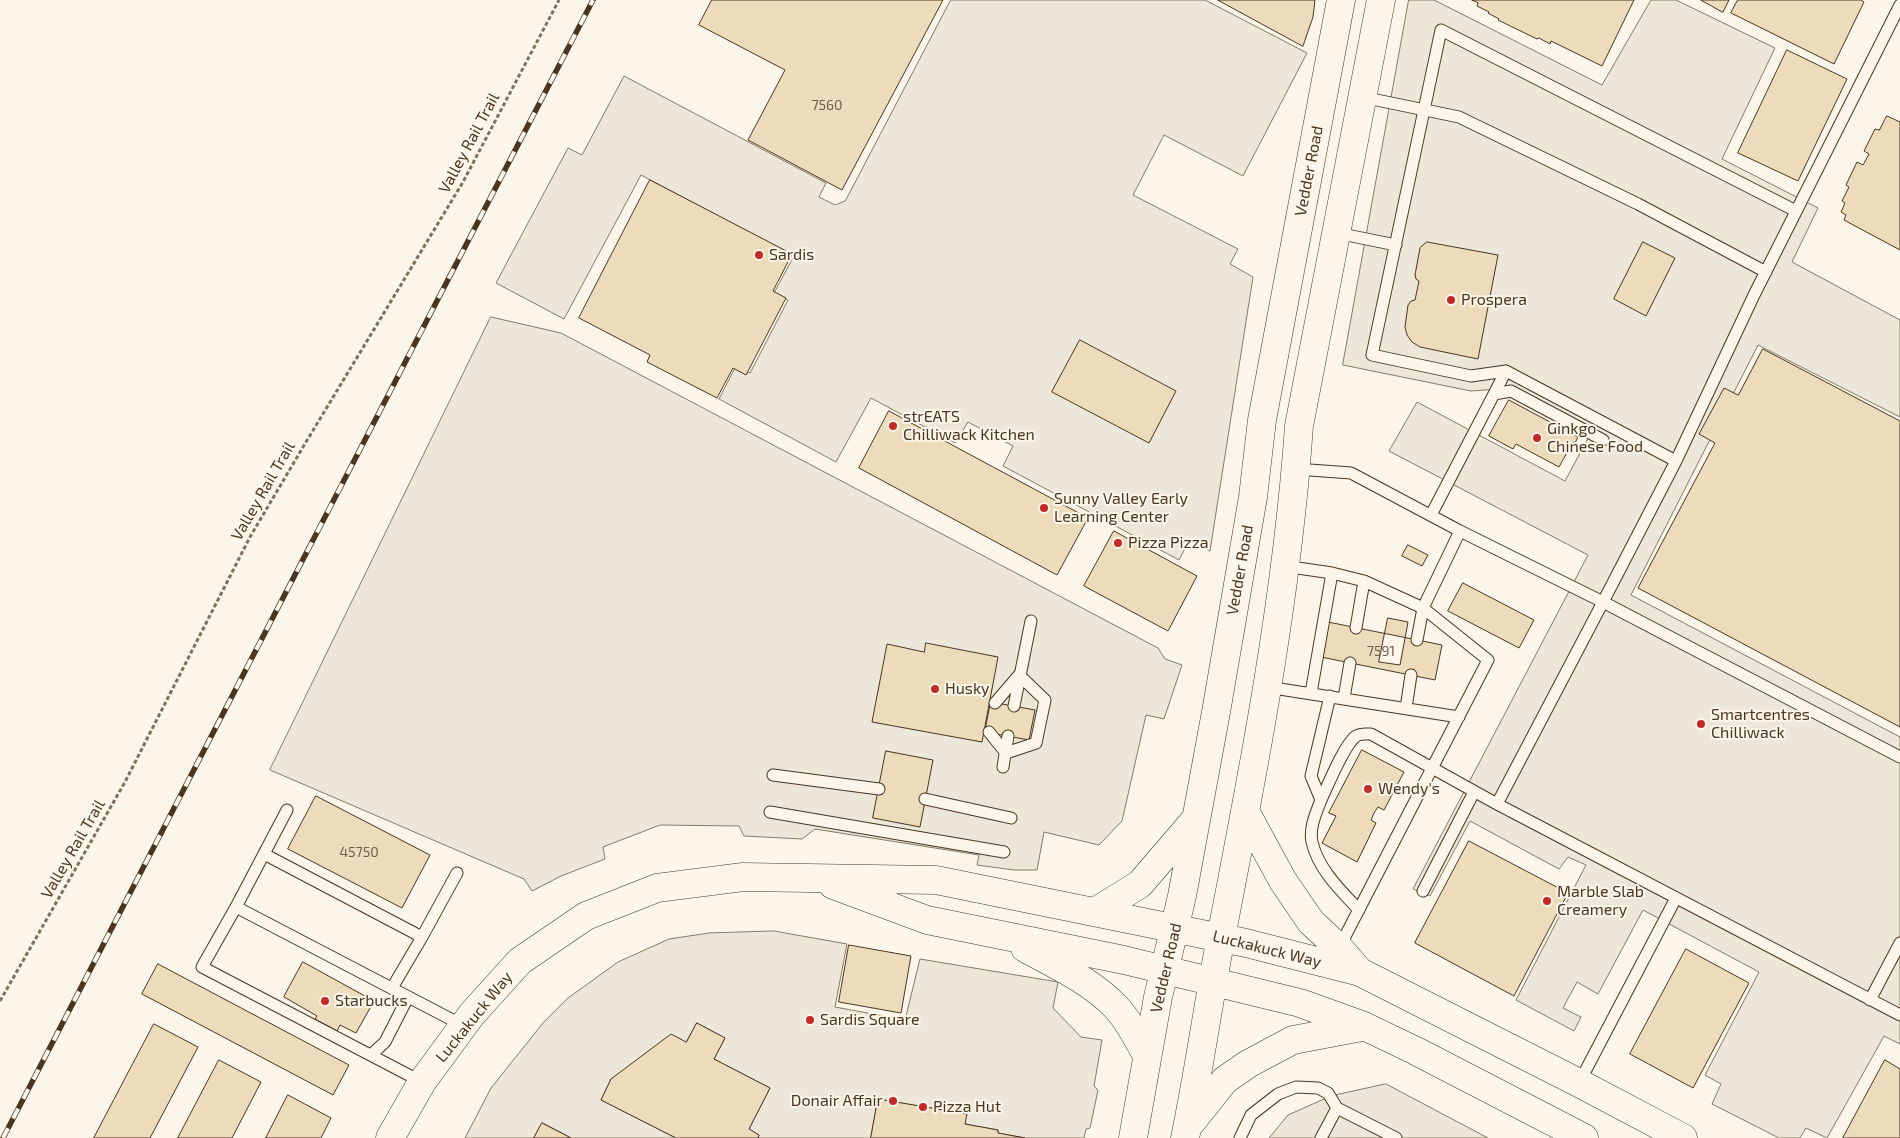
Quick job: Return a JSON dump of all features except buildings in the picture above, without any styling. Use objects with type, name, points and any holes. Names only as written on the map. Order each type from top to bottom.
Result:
[{"type":"main road","name":"Vedder Road","points":[[1133,1138],[1147,1056],[1216,712],[1251,506],[1262,420],[1341,0]]},
{"type":"main road","points":[[1186,1132],[1246,812],[1267,687],[1296,469],[1299,426],[1381,0]]},
{"type":"main road","points":[[1246,812],[1283,881],[1311,922],[1339,948],[1360,972]]},
{"type":"main road","points":[[1095,912],[1140,884],[1194,821]]},
{"type":"main road","name":"Luckakuck Way","points":[[390,1138],[422,1082],[472,1014],[520,961],[586,916],[657,888],[743,877],[936,880],[1221,938],[1360,972],[1580,1083],[1684,1138]]},
{"type":"main road","name":"Luckakuck Way","points":[[815,878],[927,920],[1124,960],[1300,1003],[1364,1026],[1416,1050],[1584,1138]]},
{"type":"main road","points":[[1002,935],[1078,977],[1115,1007],[1132,1028],[1147,1056]]},
{"type":"main road","points":[[1186,1132],[1226,1080],[1248,1064],[1293,1040],[1364,1026]]},
{"type":"lane","points":[[1497,804],[1676,461],[1766,272],[1900,5]]},
{"type":"lane","points":[[1676,461],[1506,371],[1471,376],[1372,355],[1441,30],[1796,211]]},
{"type":"lane","points":[[1362,97],[1460,117],[1638,204],[1766,272]]},
{"type":"lane","points":[[1337,233],[1396,245]]},
{"type":"lane","points":[[1431,515],[1506,371]]},
{"type":"lane","points":[[1494,394],[1511,391],[1603,440]]},
{"type":"lane","points":[[1296,469],[1351,473],[1460,531],[1603,602],[1900,758]]},
{"type":"lane","points":[[1417,640],[1423,608],[1460,531]]},
{"type":"lane","points":[[1284,566],[1332,573],[1364,581],[1423,608],[1488,660],[1339,948]]},
{"type":"lane","points":[[1311,693],[1332,573]]},
{"type":"lane","points":[[1356,628],[1364,581]]},
{"type":"lane","points":[[1014,706],[1031,621]]},
{"type":"lane","points":[[1344,698],[1350,663]]},
{"type":"lane","points":[[994,703],[1019,675]]},
{"type":"lane","points":[[1006,753],[1036,743],[1045,700],[1019,675]]},
{"type":"lane","points":[[1406,708],[1411,675]]},
{"type":"lane","points":[[1267,687],[1459,717]]},
{"type":"lane","points":[[1320,800],[1311,776],[1330,696]]},
{"type":"lane","points":[[989,732],[1006,753]]},
{"type":"lane","points":[[1359,910],[1337,887],[1322,866],[1312,841],[1313,821],[1320,800],[1348,745],[1355,737],[1362,733],[1371,734],[1474,792],[1900,1015]]},
{"type":"lane","points":[[1003,767],[1008,736]]},
{"type":"lane","points":[[773,775],[879,789]]},
{"type":"lane","points":[[1423,891],[1474,792]]},
{"type":"lane","points":[[925,799],[1011,818]]},
{"type":"lane","points":[[287,810],[202,967],[422,1082]]},
{"type":"lane","points":[[770,812],[1004,852]]},
{"type":"lane","points":[[264,854],[422,937]]},
{"type":"lane","points":[[392,988],[457,873]]},
{"type":"lane","points":[[1580,1083],[1676,898]]},
{"type":"lane","points":[[236,907],[464,1026]]},
{"type":"lane","points":[[1870,1000],[1900,944]]},
{"type":"lane","points":[[370,1055],[385,1042],[408,997]]},
{"type":"lane","points":[[1240,1138],[1251,1115],[1278,1094],[1296,1087],[1318,1088],[1328,1093],[1337,1108],[1396,1138]]},
{"type":"lane","points":[[1321,1138],[1337,1108]]},
{"type":"path","name":"Valley Rail Trail","points":[[0,1001],[125,782],[250,537],[463,182],[559,0]]},
{"type":"shaded area","points":[[951,0],[1205,0],[1307,53],[1243,176],[1164,135],[1133,195],[1238,249],[1230,264],[1253,277],[1210,551],[1189,541],[1179,560],[1003,466],[1013,446],[968,422],[955,443],[871,398],[836,462],[719,399],[736,366],[750,373],[788,300],[774,293],[794,256],[641,175],[564,319],[496,283],[568,148],[582,155],[624,76],[826,183],[819,197],[835,205],[845,201]]},
{"type":"shaded area","points":[[1409,0],[1434,0],[1602,85],[1651,0],[1676,0],[1775,48],[1722,159],[1818,208],[1792,262],[1900,320],[1900,417],[1758,345],[1631,595],[1900,737],[1900,1044],[1884,1036],[1827,1138],[1806,1128],[1800,1138],[1779,1138],[1712,1104],[1721,1084],[1705,1075],[1759,972],[1643,910],[1598,994],[1577,982],[1563,1008],[1581,1017],[1574,1031],[1516,1000],[1586,865],[1568,857],[1559,869],[1470,821],[1430,896],[1413,889],[1588,555],[1389,451],[1417,402],[1565,481],[1593,429],[1513,388],[1471,391],[1343,365]]},
{"type":"shaded area","points":[[491,317],[561,333],[1158,648],[1165,659],[1182,665],[1164,719],[1146,715],[1122,821],[1099,845],[1044,832],[1037,870],[1014,870],[977,865],[979,855],[815,829],[802,839],[744,836],[739,826],[660,825],[603,847],[605,859],[561,876],[532,891],[524,879],[270,770]]},
{"type":"shaded area","name":"Sardis Square","points":[[774,931],[847,944],[835,1007],[905,1020],[920,959],[1058,982],[1053,1008],[1081,1037],[1102,1040],[1094,1086],[1098,1090],[1090,1128],[1086,1129],[1084,1138],[1025,1138],[998,1133],[998,1130],[965,1124],[966,1114],[878,1099],[871,1138],[758,1138],[759,1135],[749,1129],[770,1088],[714,1059],[725,1038],[697,1023],[686,1042],[611,1079],[601,1100],[676,1138],[571,1138],[543,1123],[534,1138],[465,1138],[491,1088],[543,1023],[568,998],[618,962],[669,939],[709,933]]},
{"type":"shaded area","points":[[1386,1084],[1488,1138],[1269,1138],[1288,1115],[1331,1096]]},
{"type":"railway","points":[[3,1138],[593,0]]},
{"type":"place","name":"Sardis","points":[[759,255]]},
{"type":"place","name":"Prospera","points":[[1451,300]]},
{"type":"place","name":"strEATS Chilliwack Kitchen","points":[[893,426]]},
{"type":"place","name":"Ginkgo Chinese Food","points":[[1537,438]]},
{"type":"place","name":"Sunny Valley Early Learning Center","points":[[1044,508]]},
{"type":"place","name":"Pizza Pizza","points":[[1118,543]]},
{"type":"place","name":"Husky","points":[[935,689]]},
{"type":"place","name":"Smartcentres Chilliwack","points":[[1701,724]]},
{"type":"place","name":"Wendy's","points":[[1368,789]]},
{"type":"place","name":"Marble Slab Creamery","points":[[1547,901]]},
{"type":"place","name":"Starbucks","points":[[325,1001]]},
{"type":"place","name":"Sardis Square","points":[[810,1020]]},
{"type":"place","name":"Donair Affair","points":[[893,1101]]},
{"type":"place","name":"Pizza Hut","points":[[923,1107]]}]
